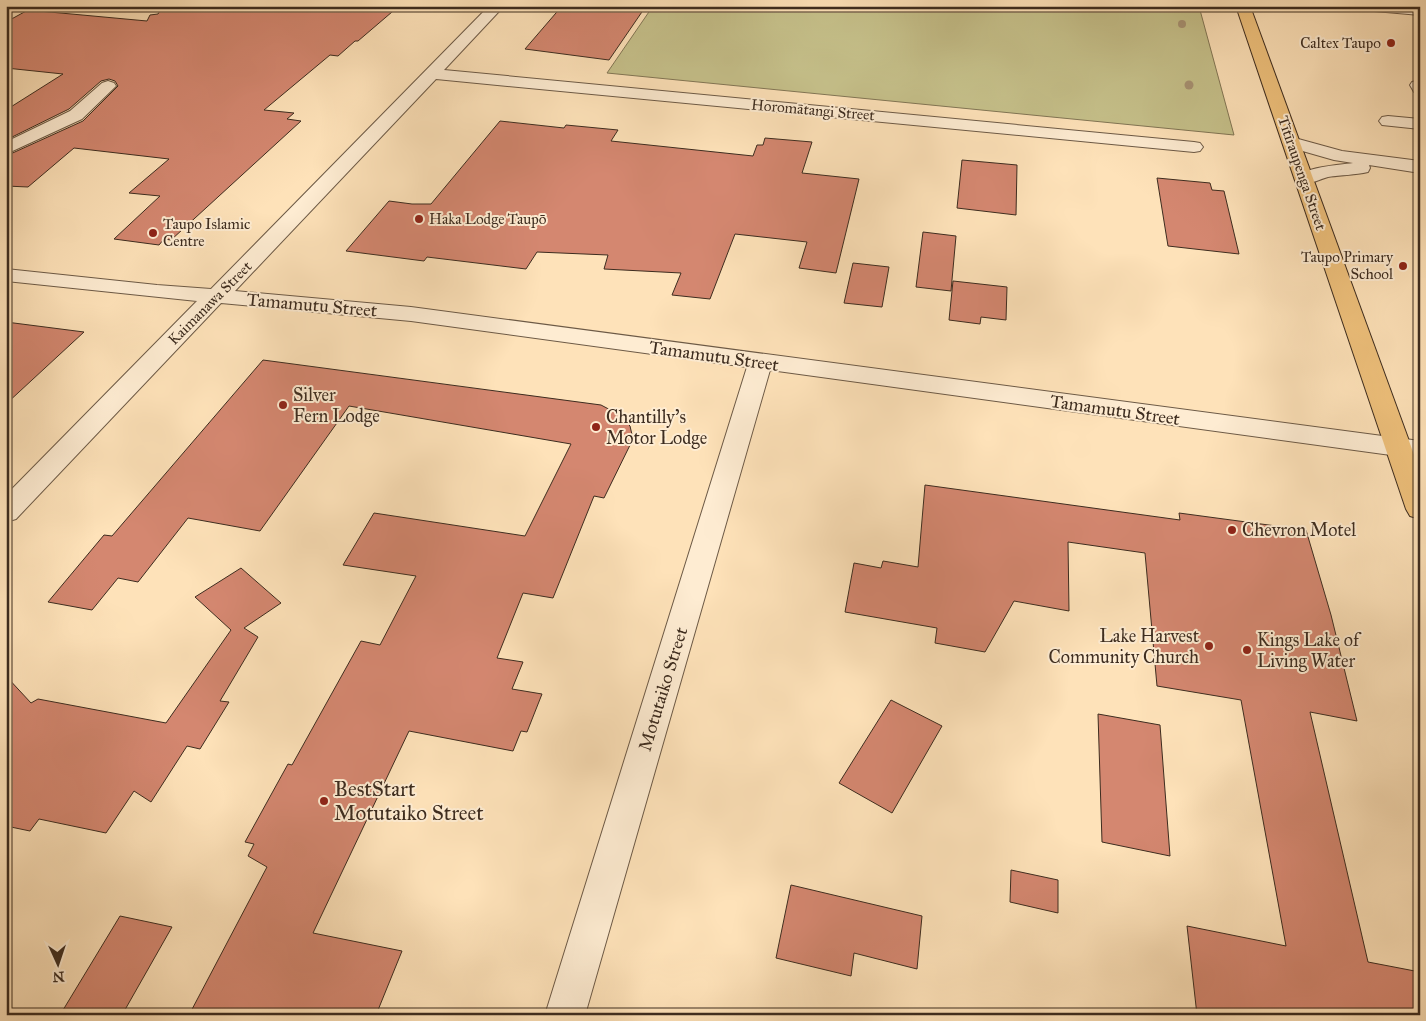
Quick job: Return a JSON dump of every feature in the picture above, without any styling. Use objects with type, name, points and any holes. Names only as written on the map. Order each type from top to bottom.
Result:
[{"type":"main road","name":"Tītīraupenga Street","points":[[1243,6],[1304,179],[1409,449],[1420,508]]},
{"type":"street","name":"Kaimanawa Street","points":[[6,512],[497,6]]},
{"type":"street","points":[[1363,6],[1420,10]]},
{"type":"street","name":"Horomātangi Street","points":[[431,74],[1194,147]]},
{"type":"street","points":[[6,149],[76,115],[108,86]]},
{"type":"street","points":[[1388,121],[1420,124]]},
{"type":"street","points":[[1291,142],[1340,156],[1420,168]]},
{"type":"street","points":[[1304,179],[1325,172],[1357,168],[1420,168]]},
{"type":"street","name":"Tamamutu Street","points":[[6,275],[68,283],[412,314],[1409,449]]},
{"type":"street","name":"Motutaiko Street","points":[[565,1015],[760,362]]},
{"type":"shaded area","points":[[653,6],[1156,6],[1200,10],[1234,135],[607,73]]},
{"type":"building","points":[[195,6],[399,6],[338,56],[330,55],[264,110],[294,113],[287,119],[301,121],[171,240],[164,239],[159,245],[114,239],[160,196],[129,193],[169,159],[74,148],[28,187],[6,186],[6,156],[83,121],[118,86],[115,81],[109,79],[101,81],[69,109],[6,140],[6,110],[63,74],[6,68],[6,22],[28,10],[147,21],[150,15],[158,14],[161,9]]},
{"type":"building","points":[[562,6],[646,6],[609,60],[525,49]]},
{"type":"building","points":[[500,121],[564,128],[566,125],[618,130],[611,141],[753,156],[757,145],[763,145],[765,138],[812,142],[802,173],[859,179],[836,273],[799,268],[807,242],[735,234],[710,299],[672,295],[681,273],[604,269],[608,255],[537,252],[526,269],[427,257],[424,261],[346,251],[389,201],[431,204]]},
{"type":"building","points":[[962,160],[1017,165],[1016,215],[957,208]]},
{"type":"building","points":[[1157,178],[1210,183],[1212,190],[1224,191],[1239,254],[1168,246]]},
{"type":"building","points":[[923,232],[956,236],[951,291],[916,287]]},
{"type":"building","points":[[853,263],[889,267],[882,307],[844,303]]},
{"type":"building","points":[[953,281],[1007,287],[1006,320],[981,317],[980,324],[949,320]]},
{"type":"building","points":[[6,322],[84,332],[6,404]]},
{"type":"building","points":[[263,360],[601,405],[618,414],[630,426],[633,439],[604,498],[594,496],[553,598],[523,593],[497,658],[523,662],[512,689],[542,694],[527,732],[521,731],[513,751],[409,731],[313,933],[402,951],[376,1015],[189,1015],[267,867],[248,856],[254,844],[245,842],[288,764],[292,765],[361,641],[380,645],[416,576],[343,565],[374,513],[525,536],[571,444],[349,406],[260,531],[188,518],[138,582],[118,578],[92,610],[48,602],[104,535],[112,536]]},
{"type":"building","points":[[925,485],[1180,520],[1179,513],[1306,530],[1331,615],[1357,721],[1310,712],[1368,962],[1420,972],[1420,1015],[1197,1015],[1187,926],[1286,946],[1241,700],[1157,686],[1145,553],[1068,542],[1069,611],[1014,601],[985,652],[935,643],[937,628],[845,612],[854,563],[881,568],[883,561],[918,567]]},
{"type":"building","points":[[241,568],[281,603],[244,628],[258,637],[220,701],[229,702],[200,749],[187,746],[151,802],[134,791],[106,833],[39,819],[30,831],[6,826],[6,676],[31,703],[38,699],[166,723],[231,630],[195,597]]},
{"type":"building","points":[[891,700],[942,726],[892,813],[839,783]]},
{"type":"building","points":[[1098,714],[1160,725],[1170,856],[1102,842]]},
{"type":"building","points":[[1011,870],[1058,880],[1058,913],[1010,902]]},
{"type":"building","points":[[791,885],[922,916],[917,969],[854,953],[851,976],[776,958]]},
{"type":"building","points":[[120,916],[172,927],[122,1015],[60,1015]]},
{"type":"place","name":"Caltex Taupo","points":[[1391,43]]},
{"type":"place","name":"Haka Lodge Taupō","points":[[419,219]]},
{"type":"place","name":"Taupo Islamic Centre","points":[[153,233]]},
{"type":"place","name":"Taupo Primary School","points":[[1403,266]]},
{"type":"place","name":"Silver Fern Lodge","points":[[283,405]]},
{"type":"place","name":"Chantilly's Motor Lodge","points":[[596,427]]},
{"type":"place","name":"Chevron Motel","points":[[1232,530]]},
{"type":"place","name":"Lake Harvest Community Church","points":[[1209,646]]},
{"type":"place","name":"Kings Lake of Living Water","points":[[1247,650]]},
{"type":"place","name":"BestStart Motutaiko Street","points":[[324,801]]}]
